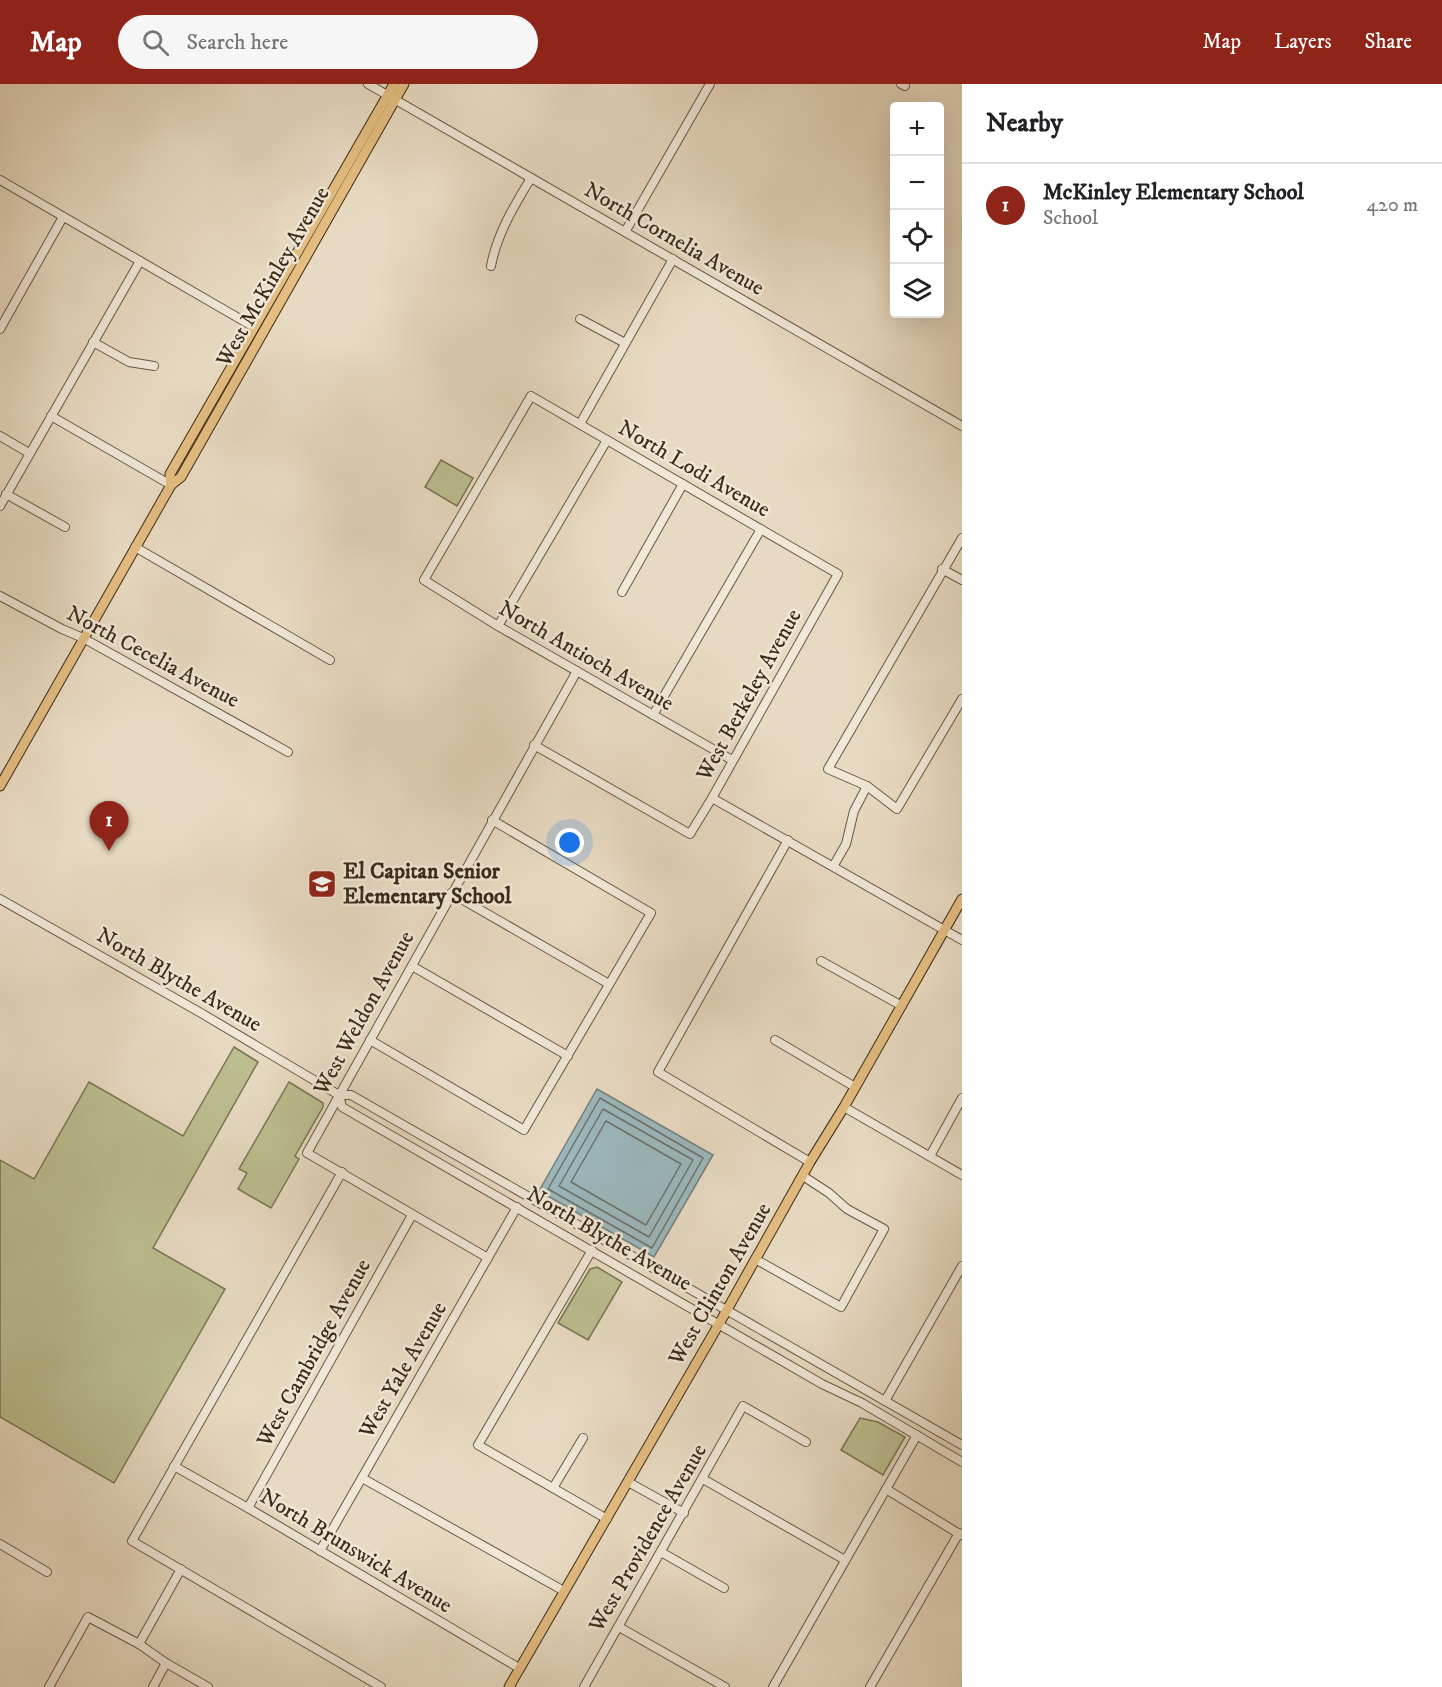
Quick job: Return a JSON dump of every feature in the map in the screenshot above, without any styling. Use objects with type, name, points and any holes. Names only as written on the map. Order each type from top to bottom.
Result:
[{"type":"main road","name":"West McKinley Avenue","points":[[0,786],[171,485],[181,477],[391,97],[394,84]]},
{"type":"main road","name":"West McKinley Avenue","points":[[171,485],[170,474],[254,327],[391,97],[404,84]]},
{"type":"main road","name":"West Clinton Avenue","points":[[509,1687],[962,899]]},
{"type":"street","name":"North Cornelia Avenue","points":[[368,84],[962,426]]},
{"type":"street","points":[[625,232],[710,84]]},
{"type":"street","points":[[491,266],[497,242],[531,177]]},
{"type":"street","points":[[0,180],[254,327]]},
{"type":"street","points":[[0,329],[63,217]]},
{"type":"street","points":[[580,424],[673,259]]},
{"type":"street","points":[[0,506],[140,261]]},
{"type":"street","points":[[580,319],[625,343]]},
{"type":"street","points":[[93,342],[129,362],[154,366]]},
{"type":"street","name":"North Lodi Avenue","points":[[424,580],[531,396],[838,574]]},
{"type":"street","points":[[51,416],[171,485]]},
{"type":"street","points":[[0,436],[29,453]]},
{"type":"street","points":[[498,626],[608,440]]},
{"type":"street","points":[[622,592],[683,484]]},
{"type":"street","points":[[6,495],[65,527]]},
{"type":"street","points":[[653,715],[761,529]]},
{"type":"street","points":[[962,538],[828,769],[867,786],[897,809],[962,699]]},
{"type":"street","points":[[135,547],[330,660]]},
{"type":"street","points":[[942,569],[962,580]]},
{"type":"street","name":"West Berkeley Avenue","points":[[534,745],[690,834],[838,574]]},
{"type":"street","name":"North Antioch Avenue","points":[[424,580],[498,626],[732,760]]},
{"type":"street","name":"North Cecelia Avenue","points":[[0,596],[83,638],[288,752]]},
{"type":"street","name":"West Weldon Avenue","points":[[342,1172],[307,1153],[577,671]]},
{"type":"street","points":[[834,866],[846,844],[854,811],[867,786]]},
{"type":"street","points":[[712,798],[962,940]]},
{"type":"street","points":[[370,1040],[524,1130],[651,913],[492,820]]},
{"type":"street","points":[[788,840],[658,1072],[810,1162]]},
{"type":"street","points":[[452,893],[609,984]]},
{"type":"street","name":"North Blythe Avenue","points":[[0,899],[201,1013],[339,1095],[351,1095],[962,1444]]},
{"type":"street","points":[[821,961],[902,1006]]},
{"type":"street","points":[[412,966],[568,1056]]},
{"type":"street","points":[[776,1040],[855,1087]]},
{"type":"street","name":"North Blythe Avenue","points":[[339,1095],[342,1107],[822,1384],[862,1403],[962,1462]]},
{"type":"street","points":[[930,1156],[962,1098]]},
{"type":"street","points":[[844,1107],[962,1175]]},
{"type":"street","points":[[381,1687],[132,1541],[342,1172],[488,1258]]},
{"type":"street","points":[[755,1259],[841,1307],[884,1229],[847,1209],[829,1193],[803,1176]]},
{"type":"street","name":"West Yale Avenue","points":[[320,1551],[517,1207]]},
{"type":"street","name":"West Cambridge Avenue","points":[[248,1508],[412,1215]]},
{"type":"street","points":[[592,1250],[478,1445],[607,1520]]},
{"type":"street","points":[[885,1401],[962,1266]]},
{"type":"street","name":"West Providence Avenue","points":[[584,1687],[744,1406],[806,1442]]},
{"type":"street","points":[[773,1687],[916,1435]]},
{"type":"street","points":[[553,1488],[583,1438]]},
{"type":"street","name":"North Brunswick Avenue","points":[[174,1466],[519,1668]]},
{"type":"street","points":[[362,1478],[564,1591]]},
{"type":"street","points":[[703,1479],[845,1560]]},
{"type":"street","points":[[628,1482],[684,1513]]},
{"type":"street","points":[[870,1687],[960,1534],[886,1489]]},
{"type":"street","points":[[0,1544],[47,1572]]},
{"type":"street","points":[[661,1552],[724,1588]]},
{"type":"street","points":[[139,1644],[181,1569]]},
{"type":"street","points":[[49,1687],[88,1617],[139,1644],[166,1663],[208,1687]]},
{"type":"street","points":[[618,1627],[725,1687]]},
{"type":"street","points":[[153,1687],[166,1663]]},
{"type":"green space","points":[[441,460],[473,478],[457,506],[425,487]]},
{"type":"green space","points":[[234,1047],[258,1062],[153,1248],[225,1289],[114,1483],[0,1417],[0,1160],[34,1179],[89,1082],[183,1136]]},
{"type":"green space","points":[[289,1082],[323,1103],[323,1107],[295,1156],[299,1159],[271,1208],[238,1189],[247,1173],[239,1169]]},
{"type":"green space","points":[[597,1267],[622,1282],[588,1340],[558,1323],[590,1269]]},
{"type":"green space","points":[[860,1418],[878,1422],[905,1437],[883,1475],[841,1450]]},
{"type":"water","points":[[597,1089],[713,1155],[654,1257],[539,1191]]},
{"type":"place","name":"McKinley Elementary School","points":[[109,851]]},
{"type":"place","name":"El Capitan Senior Elementary School","points":[[322,884]]}]
